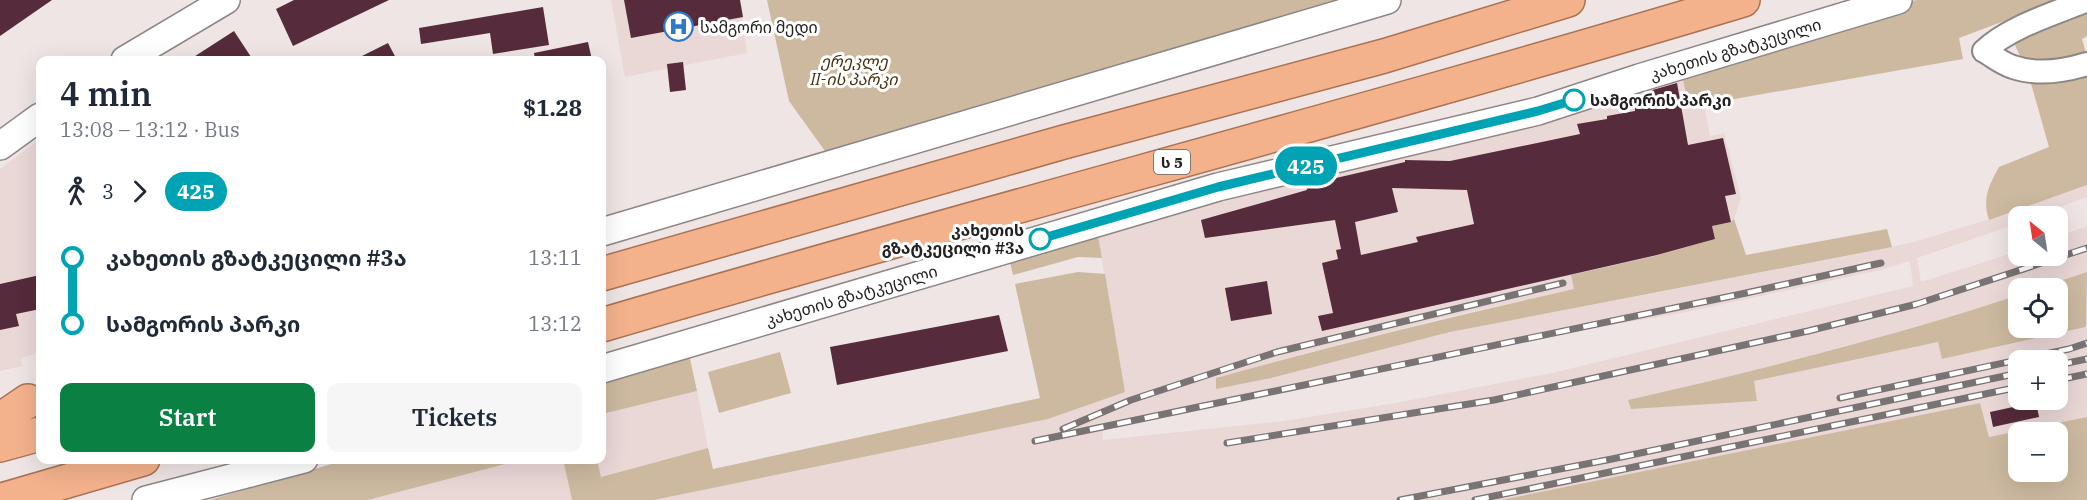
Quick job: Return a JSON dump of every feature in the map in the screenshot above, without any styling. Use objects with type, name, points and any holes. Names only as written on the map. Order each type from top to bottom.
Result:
[{"type":"highway","points":[[606,273],[1064,142],[1384,56],[1568,0]]},
{"type":"highway","name":"ს 5","points":[[606,324],[1050,196],[1561,55],[1743,0]]},
{"type":"highway","points":[[0,420],[23,402]]},
{"type":"highway","points":[[0,445],[36,435]]},
{"type":"highway","points":[[2,500],[126,464]]},
{"type":"highway","points":[[44,500],[83,477]]},
{"type":"street","points":[[133,56],[226,0]]},
{"type":"street","points":[[606,231],[1387,0]]},
{"type":"street","name":"კახეთის გზატკეცილი","points":[[606,368],[1218,187],[1538,111],[1898,0]]},
{"type":"street","points":[[2087,0],[2018,29],[1984,51],[2010,66],[2027,71],[2068,70],[2087,64]]},
{"type":"street","points":[[0,147],[36,120]]},
{"type":"street","points":[[146,500],[285,464]]},
{"type":"shaded area","name":"სამგორი მედი","points":[[611,0],[739,0],[747,53],[625,77]]},
{"type":"shaded area","points":[[1681,71],[1689,107],[1704,104],[1710,136],[1724,133],[1741,198],[1734,219],[1715,239],[1655,256],[1571,275],[1574,289],[1447,317],[1216,378],[1271,378],[1450,332],[1914,242],[2008,214],[2008,227],[1917,258],[1921,282],[2008,254],[2008,266],[2068,266],[2068,233],[2087,226],[2087,272],[2068,278],[2008,278],[2008,299],[1903,332],[1712,382],[1629,400],[1757,401],[1754,381],[1939,342],[1942,359],[2037,338],[2068,338],[2068,331],[2087,327],[2087,417],[2062,422],[2008,422],[2008,433],[1989,437],[1980,403],[1501,500],[654,500],[1048,419],[1125,392],[1097,231]],"holes":[[[1910,261],[1913,286],[1552,373],[1390,404],[1284,421],[1103,440],[1103,428],[1245,400],[1454,352],[1687,312],[1880,270]]]},
{"type":"shaded area","points":[[36,142],[36,354],[21,358],[22,366],[0,371],[0,169]]},
{"type":"shaded area","points":[[2087,185],[2087,197],[2063,206],[2029,206]]},
{"type":"shaded area","points":[[697,391],[708,448],[601,477],[598,464],[606,464],[606,413]]},
{"type":"shaded area","points":[[505,464],[564,464],[572,500],[368,500]]},
{"type":"green space","name":"ერეკლე II-ის პარკი","points":[[767,0],[1348,0],[825,151],[789,101]]},
{"type":"green space","points":[[1916,0],[2060,0],[1959,38],[1963,59],[1689,107],[1681,71]]},
{"type":"green space","points":[[2087,12],[2087,36],[2082,39],[2087,57],[2030,63],[2021,58],[2015,45],[2017,41]]},
{"type":"green space","points":[[2087,72],[2087,185],[2028,206],[2008,206],[2008,213],[1989,220],[1986,199],[1999,167],[2049,147],[2030,80]]},
{"type":"green space","points":[[1734,219],[1746,255],[1887,229],[1892,247],[1450,332],[1271,378],[1216,389],[1216,378],[1394,331],[1574,289],[1571,275],[1655,256],[1715,239],[1712,226],[1731,222]]},
{"type":"green space","points":[[1097,231],[1102,258],[1078,257],[1013,275],[1010,262]]},
{"type":"green space","points":[[1078,272],[1105,274],[1125,392],[1048,419],[654,500],[572,500],[564,464],[598,464],[601,477],[708,448],[713,469],[1040,398],[1015,284]]},
{"type":"green space","points":[[2087,272],[2086,327],[2068,331],[2068,278]]},
{"type":"green space","points":[[2008,298],[2008,338],[2036,338],[1942,359],[1938,342],[1754,381],[1757,401],[1631,409],[1628,400],[1825,352]]},
{"type":"green space","points":[[780,352],[791,393],[719,413],[708,372]]},
{"type":"green space","points":[[689,354],[697,391],[606,413],[606,380]]},
{"type":"green space","points":[[1980,403],[1989,437],[2008,433],[2008,482],[2068,482],[2068,422],[2062,422],[2087,417],[2087,500],[1501,500]]},
{"type":"green space","points":[[331,464],[505,464],[368,500],[210,500]]},
{"type":"building","points":[[0,0],[52,0],[0,36]]},
{"type":"building","points":[[294,0],[389,0],[293,46],[276,9]]},
{"type":"building","points":[[624,0],[740,0],[743,17],[631,38]]},
{"type":"building","points":[[543,7],[549,45],[493,54],[490,33],[421,44],[419,28]]},
{"type":"building","points":[[234,31],[250,56],[195,56]]},
{"type":"building","points":[[588,42],[591,56],[534,56],[534,53]]},
{"type":"building","points":[[388,43],[395,56],[362,56]]},
{"type":"building","points":[[683,62],[686,90],[670,92],[667,64]]},
{"type":"building","points":[[1677,83],[1688,145],[1723,138],[1736,194],[1725,196],[1731,222],[1712,226],[1715,239],[1657,255],[1322,331],[1318,316],[1333,313],[1322,263],[1338,259],[1336,250],[1341,249],[1335,220],[1205,238],[1201,220],[1307,190],[1306,185],[1405,162],[1405,160],[1450,161],[1580,134],[1577,124],[1607,119],[1607,116],[1635,111],[1635,107],[1654,104],[1649,91]],"holes":[[[1392,188],[1467,190],[1474,224],[1416,237],[1418,242],[1361,255],[1355,222],[1398,212]]]},
{"type":"building","points":[[36,276],[36,310],[16,314],[19,326],[0,330],[0,284]]},
{"type":"building","points":[[1267,281],[1272,314],[1231,321],[1225,288]]},
{"type":"building","points":[[999,315],[1008,351],[837,385],[830,347]]},
{"type":"building","points":[[2008,408],[2008,410],[2038,410],[2039,417],[1993,427],[1990,412]]},
{"type":"railway","points":[[1227,443],[1494,400],[1808,331],[1917,304],[2087,248]]},
{"type":"railway","points":[[1035,441],[1881,263]]},
{"type":"railway","points":[[1063,429],[1131,400],[1277,352],[1563,283]]},
{"type":"railway","points":[[1840,398],[2069,349],[2087,343]]},
{"type":"railway","points":[[2068,363],[2087,359]]},
{"type":"railway","points":[[2068,378],[2087,374]]},
{"type":"railway","points":[[1400,500],[1612,459],[2008,375]]},
{"type":"railway","points":[[1475,500],[2008,389]]},
{"type":"bus line","name":"425","points":[[1040,239],[1218,187],[1538,111],[1574,100]]},
{"type":"place","name":"სამგორი მედი","points":[[679,27]]},
{"type":"place","name":"სამგორის პარკი","points":[[1574,100]]},
{"type":"place","name":"კახეთის გზატკეცილი #3ა","points":[[1040,239]]}]
